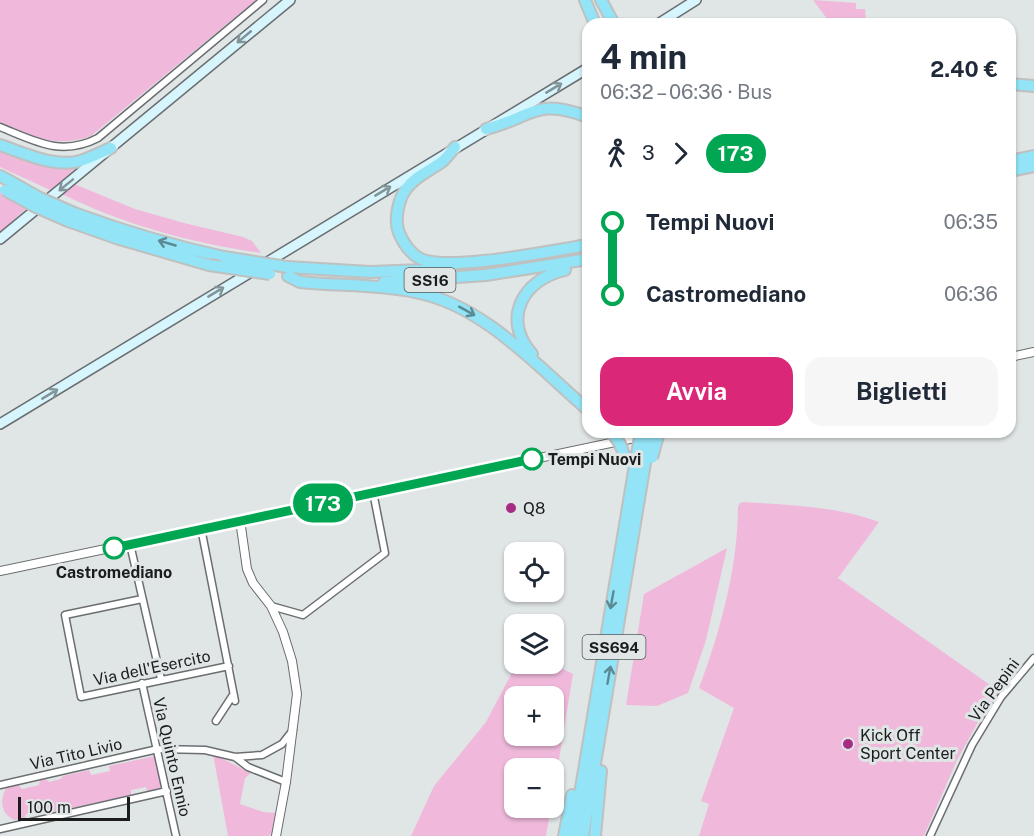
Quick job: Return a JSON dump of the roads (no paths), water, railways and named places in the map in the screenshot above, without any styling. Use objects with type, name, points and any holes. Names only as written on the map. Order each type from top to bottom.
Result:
[{"type":"highway","points":[[585,0],[592,18]]},
{"type":"highway","points":[[596,0],[604,18]]},
{"type":"highway","points":[[601,0],[611,18]]},
{"type":"highway","points":[[1016,84],[1034,86]]},
{"type":"highway","points":[[486,129],[502,125],[537,109],[549,107],[582,115]]},
{"type":"highway","points":[[0,145],[44,160],[71,163],[111,148]]},
{"type":"highway","points":[[455,147],[444,160],[406,188],[401,199],[397,220],[399,232],[409,250],[419,258],[429,261],[455,262],[520,257],[582,246]]},
{"type":"highway","points":[[1016,160],[1034,156]]},
{"type":"highway","points":[[1016,170],[1034,166]]},
{"type":"highway","name":"SS16","points":[[3,183],[36,207],[182,248],[287,272],[379,282],[430,280],[486,275],[582,260]]},
{"type":"highway","name":"SS16","points":[[71,217],[163,253],[209,265],[270,274],[418,271],[472,267],[582,251]]},
{"type":"highway","points":[[582,266],[554,272],[536,281],[523,296],[518,325],[522,340],[532,354],[570,388],[582,395]]},
{"type":"highway","points":[[287,272],[300,282],[393,288],[450,302],[493,327],[582,405]]},
{"type":"highway","points":[[616,438],[640,460],[656,438]]},
{"type":"highway","name":"SS694","points":[[583,836],[630,553],[641,438]]},
{"type":"highway","name":"SS694","points":[[573,836],[616,572],[640,460],[648,438]]},
{"type":"highway","points":[[595,836],[604,735],[604,705]]},
{"type":"highway","points":[[564,836],[576,775],[585,758]]},
{"type":"main road","points":[[0,240],[290,0]]},
{"type":"main road","points":[[668,18],[696,0]]},
{"type":"main road","points":[[0,424],[582,72]]},
{"type":"street","points":[[0,127],[51,147],[83,145],[98,138],[263,0]]},
{"type":"street","points":[[1016,356],[1034,352]]},
{"type":"street","points":[[0,572],[631,438]]},
{"type":"street","points":[[271,606],[303,615],[385,553],[373,492]]},
{"type":"street","points":[[240,520],[247,569],[253,584],[271,606],[283,632],[292,661],[297,694],[286,782],[276,836]]},
{"type":"street","points":[[201,528],[234,698],[216,721]]},
{"type":"street","points":[[130,544],[160,679]]},
{"type":"street","name":"Via dell'Esercito","points":[[142,599],[64,615],[81,697],[229,666]]},
{"type":"street","name":"Via Pepini","points":[[930,836],[972,745],[1002,697],[1034,658]]},
{"type":"street","name":"Via Quinto Ennio","points":[[142,683],[176,836]]},
{"type":"street","points":[[235,757],[262,755],[273,751],[282,744],[293,729]]},
{"type":"street","name":"Via Tito Livio","points":[[0,785],[158,749],[205,750],[235,757]]},
{"type":"street","points":[[235,757],[248,767],[286,782]]},
{"type":"street","points":[[2,836],[0,829],[167,791]]},
{"type":"place","name":"Tempi Nuovi","points":[[532,459]]},
{"type":"place","name":"Q8","points":[[511,508]]},
{"type":"place","name":"Castromediano","points":[[114,548]]},
{"type":"place","name":"Kick Off Sport Center","points":[[848,744]]}]
